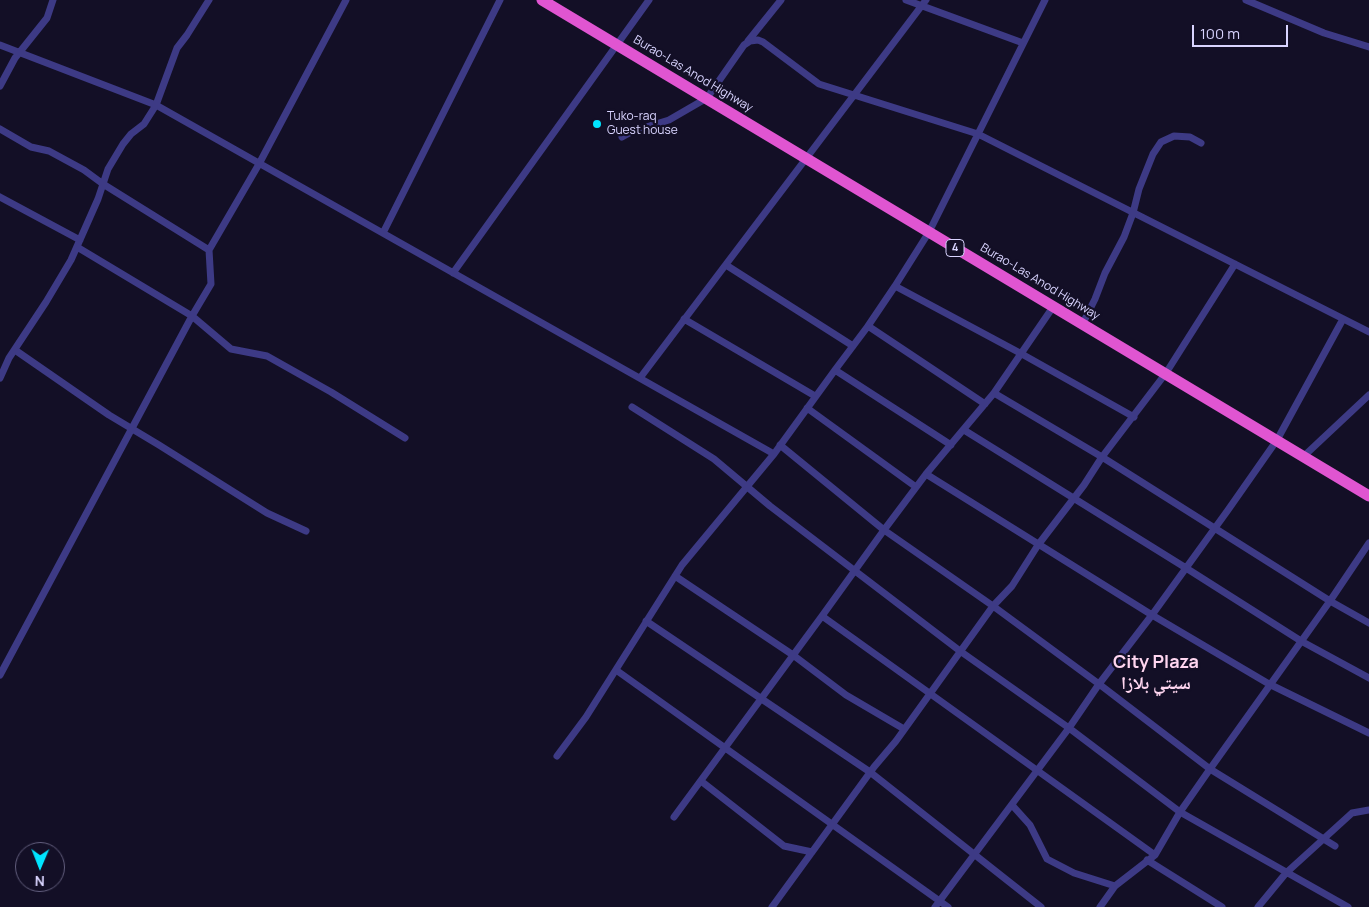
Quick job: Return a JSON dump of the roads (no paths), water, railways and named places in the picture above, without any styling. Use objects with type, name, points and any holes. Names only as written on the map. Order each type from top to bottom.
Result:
[{"type":"highway","name":"Burao-Las Anod Highway","points":[[542,0],[1369,496]]},
{"type":"street","points":[[0,86],[20,53],[47,18],[53,0]]},
{"type":"street","points":[[0,378],[77,248],[108,169],[123,144],[131,134],[144,124],[156,105],[177,48],[209,0]]},
{"type":"street","points":[[0,675],[192,316],[211,284],[209,250],[260,164],[346,0]]},
{"type":"street","points":[[382,233],[500,0]]},
{"type":"street","points":[[453,273],[649,0]]},
{"type":"street","points":[[622,137],[633,131],[669,120],[707,98],[744,46],[781,0]]},
{"type":"street","points":[[906,0],[925,3],[1023,43]]},
{"type":"street","points":[[557,756],[586,717],[682,565],[774,454],[895,286],[929,232],[1045,0]]},
{"type":"street","points":[[1246,0],[1324,33],[1369,48]]},
{"type":"street","points":[[640,378],[925,3]]},
{"type":"street","points":[[744,46],[754,40],[763,42],[819,84],[978,134],[1369,332]]},
{"type":"street","points":[[0,45],[156,105],[774,454]]},
{"type":"street","points":[[0,128],[31,147],[49,151],[84,170],[103,184],[209,250]]},
{"type":"street","points":[[1083,323],[1095,300],[1105,273],[1124,238],[1146,168],[1153,154],[1162,142],[1174,136],[1184,136],[1197,140],[1201,144]]},
{"type":"street","points":[[0,197],[80,240]]},
{"type":"street","points":[[77,248],[192,316],[231,349],[268,356],[405,438]]},
{"type":"street","points":[[772,907],[993,606],[1012,586],[1038,545],[1166,373],[1235,264]]},
{"type":"street","points":[[726,265],[853,346]]},
{"type":"street","points":[[895,286],[1134,417]]},
{"type":"street","points":[[674,817],[916,487],[994,393],[1053,306]]},
{"type":"street","points":[[684,319],[815,396]]},
{"type":"street","points":[[937,904],[1038,771],[1277,440],[1344,319]]},
{"type":"street","points":[[868,326],[985,404]]},
{"type":"street","points":[[15,350],[59,382],[267,514],[306,531]]},
{"type":"street","points":[[835,370],[951,445]]},
{"type":"street","points":[[994,393],[1102,457],[1330,601],[1369,623]]},
{"type":"street","points":[[1304,456],[1369,396]]},
{"type":"street","points":[[632,407],[714,460],[960,651],[1069,728],[1180,812],[1348,907]]},
{"type":"street","points":[[807,408],[916,487]]},
{"type":"street","points":[[964,430],[1300,641],[1369,678]]},
{"type":"street","points":[[780,445],[884,530],[993,606],[1210,769],[1335,846]]},
{"type":"street","points":[[926,474],[1152,615],[1269,684],[1369,733]]},
{"type":"street","points":[[1100,907],[1115,886],[1155,854],[1180,812],[1369,543]]},
{"type":"street","points":[[675,576],[793,655],[846,695],[904,729]]},
{"type":"street","points":[[822,616],[1155,854]]},
{"type":"street","points":[[646,621],[870,772],[1041,907]]},
{"type":"street","points":[[616,670],[832,824],[937,904],[948,907]]},
{"type":"street","points":[[700,781],[784,846],[812,852]]},
{"type":"street","points":[[1012,805],[1030,825],[1047,859],[1074,874],[1115,886]]},
{"type":"street","points":[[1258,907],[1286,873],[1352,813],[1369,810]]},
{"type":"street","points":[[1148,860],[1222,907]]},
{"type":"place","name":"Tuko-raq Guest house","points":[[597,124]]},
{"type":"district","name":"City Plaza سيتي بلازا","points":[[1156,673]]}]
